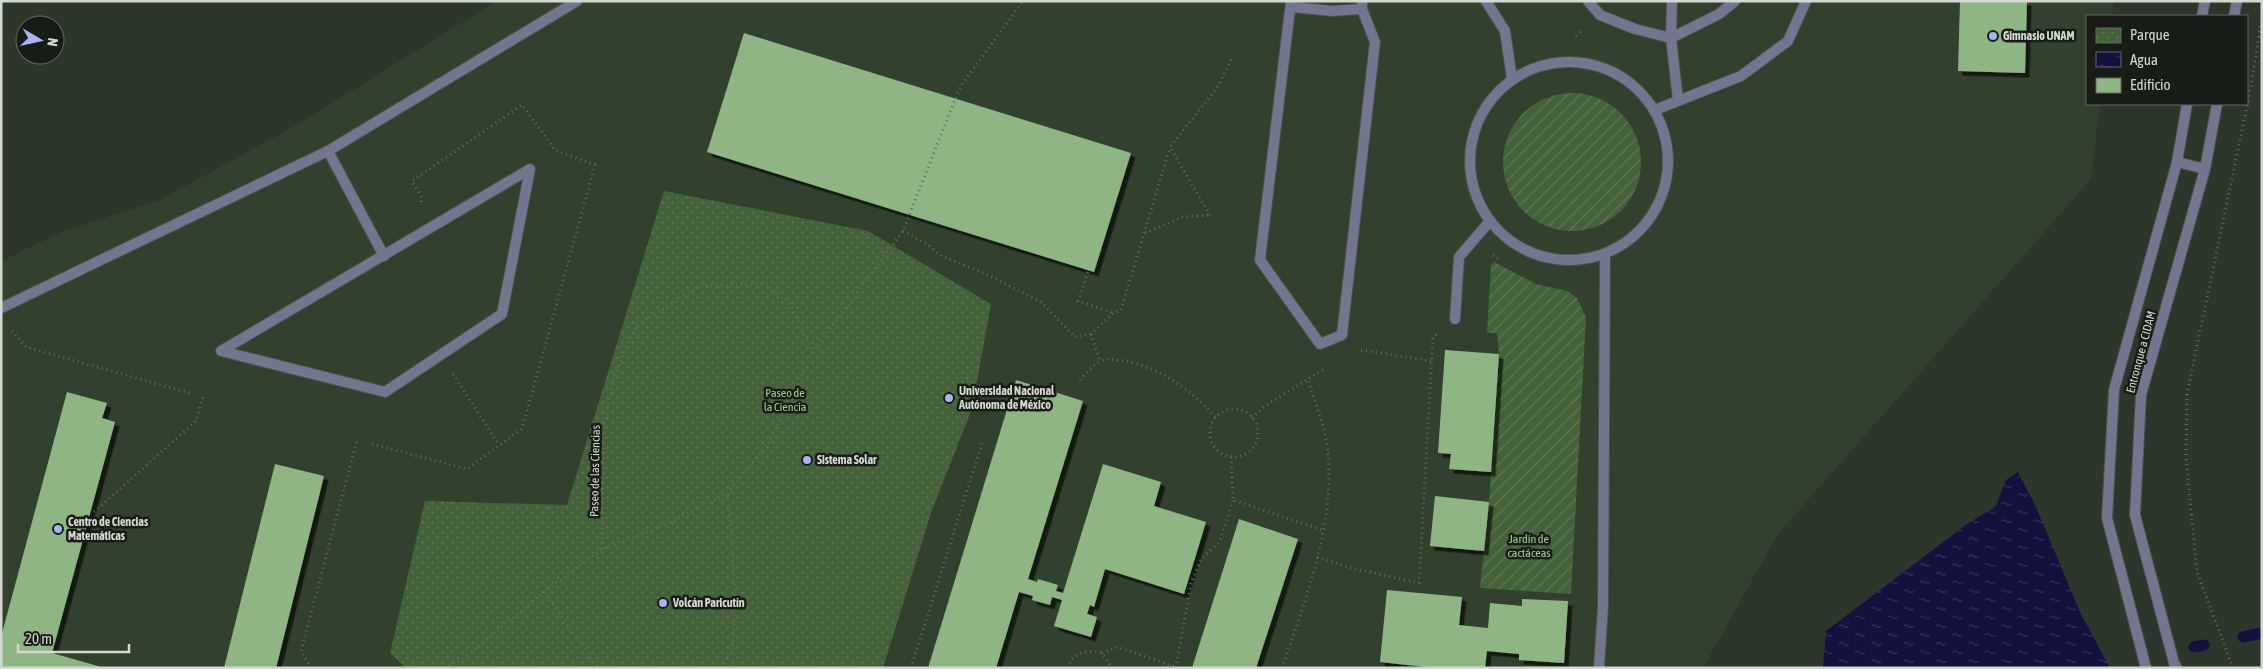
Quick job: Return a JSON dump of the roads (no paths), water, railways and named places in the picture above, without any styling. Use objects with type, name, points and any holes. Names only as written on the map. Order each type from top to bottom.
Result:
[{"type":"lane","points":[[1,308],[328,151],[577,1]]},
{"type":"lane","points":[[1486,1],[1505,31],[1512,79]]},
{"type":"lane","points":[[1588,1],[1600,15],[1636,29],[1671,38],[1719,14],[1735,1]]},
{"type":"lane","points":[[1672,1],[1671,38],[1678,100]]},
{"type":"lane","points":[[1655,110],[1741,76],[1788,41],[1806,1]]},
{"type":"lane","points":[[2202,15],[2205,1]]},
{"type":"lane","points":[[2234,15],[2237,1]]},
{"type":"lane","points":[[1292,4],[1332,11],[1362,5],[1375,42],[1342,335],[1320,344],[1260,260],[1292,4]]},
{"type":"lane","points":[[1574,61],[1598,66],[1606,68],[1634,85],[1655,110],[1666,137],[1668,166],[1664,194],[1650,219],[1630,240],[1605,254],[1574,261],[1542,257],[1513,243],[1490,222],[1475,193],[1470,162],[1474,130],[1490,101],[1512,79],[1542,65],[1574,61]]},
{"type":"lane","name":"Entronque a CIDAM","points":[[2146,668],[2107,518],[2114,390],[2177,162],[2187,105]]},
{"type":"lane","name":"Entronque a CIDAM","points":[[2177,668],[2174,663],[2135,515],[2141,395],[2205,169],[2217,105]]},
{"type":"lane","points":[[328,151],[384,256]]},
{"type":"lane","points":[[2177,162],[2205,169]]},
{"type":"lane","points":[[530,169],[502,314],[385,392],[220,351],[384,256],[530,169]]},
{"type":"lane","points":[[1454,319],[1460,257],[1490,222]]},
{"type":"lane","points":[[1599,668],[1603,606],[1605,254]]},
{"type":"water","points":[[2018,472],[2036,507],[2080,612],[2110,668],[1823,668],[1826,631],[1967,524],[1996,506],[2006,480]]},
{"type":"waterway","points":[[2243,637],[2262,633]]},
{"type":"waterway","points":[[2194,647],[2204,645]]},
{"type":"place","name":"Gimnasio UNAM","points":[[1993,36]]},
{"type":"place","name":"Universidad Nacional Autónoma de México","points":[[949,398]]},
{"type":"place","name":"Sistema Solar","points":[[807,460]]},
{"type":"place","name":"Centro de Ciencias Matemáticas","points":[[58,529]]},
{"type":"place","name":"Volcán Paricutín","points":[[663,603]]},
{"type":"park label","name":"Paseo de la Ciencia","points":[[785,400]]},
{"type":"park label","name":"Jardín de cactáceas","points":[[1529,546]]}]
